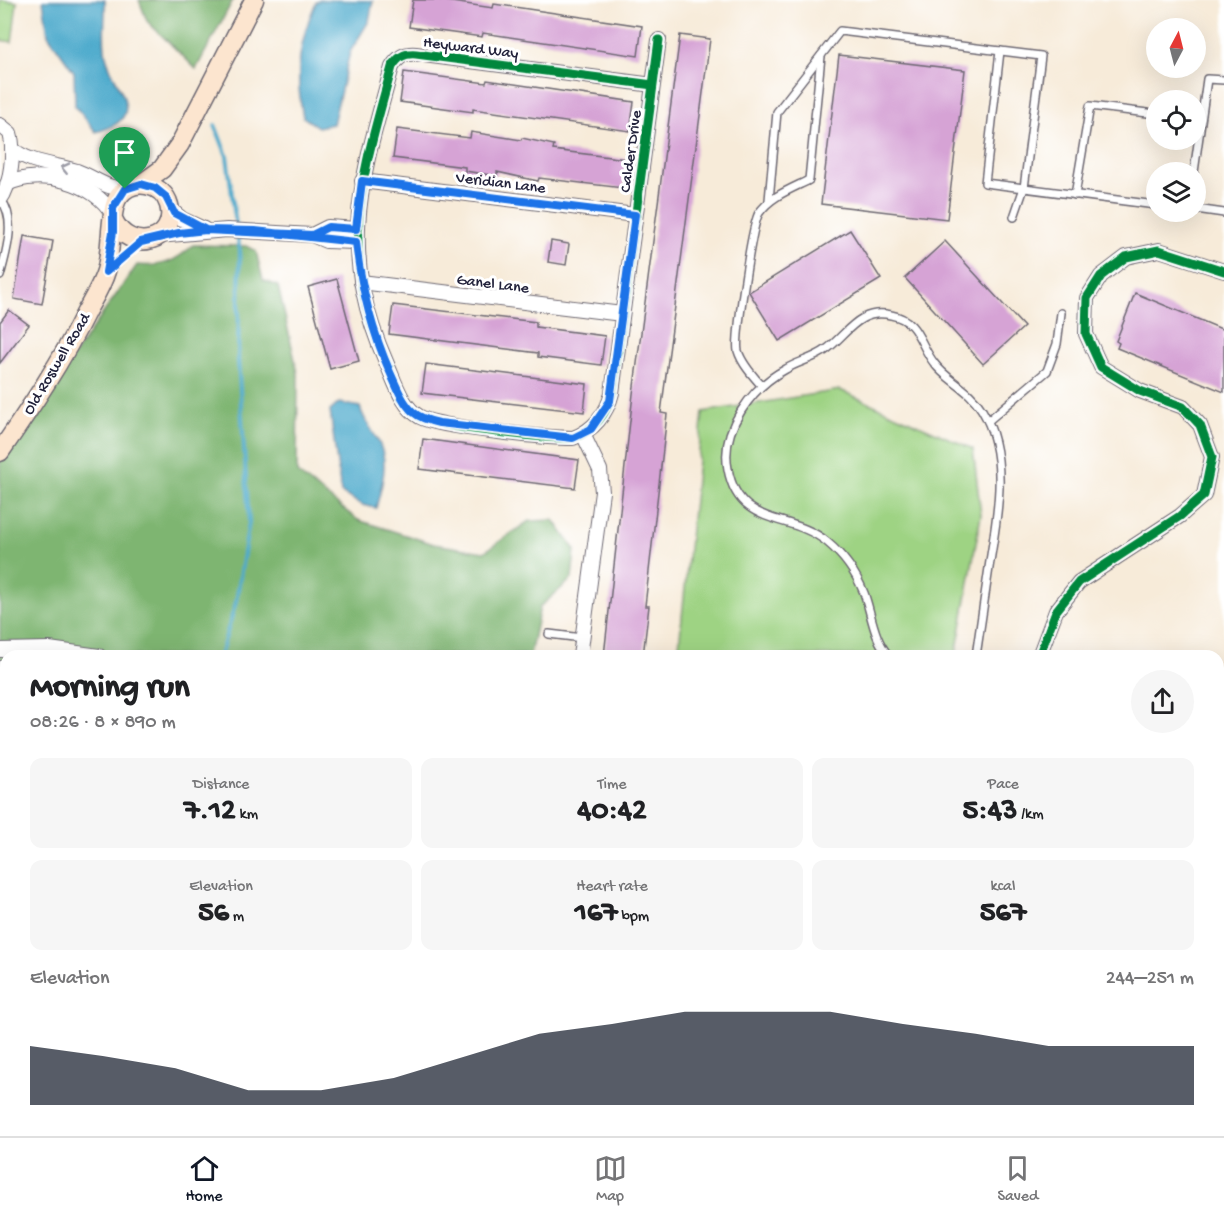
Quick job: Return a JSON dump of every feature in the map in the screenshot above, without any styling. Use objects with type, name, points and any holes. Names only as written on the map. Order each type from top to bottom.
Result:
[{"type":"street","name":"Old Roswell Road","points":[[0,452],[60,360],[106,272],[115,201],[162,169],[180,144],[254,0]]},
{"type":"street","name":"Calder Drive","points":[[583,434],[591,429],[610,401],[659,40]]},
{"type":"street","name":"Heyward Way","points":[[583,434],[573,438],[439,423],[420,417],[412,411],[400,394],[369,322],[361,282],[356,235],[362,181],[392,67],[402,56],[416,54],[653,85]]},
{"type":"street","points":[[0,125],[10,133],[12,149],[7,184],[0,200]]},
{"type":"street","name":"Old Roswell Road","points":[[106,272],[168,224],[171,180],[180,144]]},
{"type":"street","points":[[12,149],[25,158],[76,171],[107,186],[133,187],[161,192],[182,219],[206,230]]},
{"type":"street","points":[[7,184],[22,178],[42,178],[85,189],[102,200],[123,235],[150,239],[206,230],[312,235],[328,227],[356,235]]},
{"type":"street","name":"Veridian Lane","points":[[362,181],[635,215]]},
{"type":"street","points":[[1045,650],[1056,611],[1079,582],[1180,516],[1204,495],[1212,457],[1200,425],[1183,407],[1140,391],[1101,367],[1086,334],[1087,298],[1101,276],[1126,257],[1159,249],[1224,271]]},
{"type":"street","name":"Ganel Lane","points":[[361,282],[622,314]]},
{"type":"street","points":[[581,650],[602,492],[600,470],[583,434]]},
{"type":"street","points":[[0,650],[56,650]]},
{"type":"lane","points":[[769,200],[777,112],[840,31],[1041,56],[1024,188],[1014,217]]},
{"type":"lane","points":[[1000,51],[985,183],[1146,204]]},
{"type":"lane","points":[[761,386],[738,350],[753,236],[758,215],[769,200],[809,180],[821,56]]},
{"type":"lane","points":[[1205,90],[1207,79],[1224,80]]},
{"type":"lane","points":[[1075,195],[1090,106],[1146,113]]},
{"type":"lane","points":[[42,178],[44,164]]},
{"type":"lane","points":[[0,200],[9,216],[1,271]]},
{"type":"lane","points":[[1206,210],[1224,213]]},
{"type":"lane","points":[[988,421],[1047,371],[1057,344],[1061,313]]},
{"type":"lane","points":[[883,650],[855,574],[842,555],[809,530],[765,517],[747,507],[732,484],[727,467],[731,434],[735,423],[761,386],[785,369],[828,349],[858,319],[875,314],[891,314],[906,321],[918,331],[935,365],[971,395],[988,421],[997,460],[998,518],[977,650]]},
{"type":"lane","points":[[549,634],[582,638]]},
{"type":"green space","points":[[0,0],[17,2],[12,42],[0,40]]},
{"type":"green space","points":[[139,0],[233,0],[196,69],[147,21]]},
{"type":"green space","points":[[193,245],[246,246],[256,251],[263,280],[278,286],[298,373],[297,473],[358,520],[434,544],[484,552],[529,521],[554,520],[575,550],[572,579],[540,607],[531,650],[0,650],[0,460],[137,265],[161,264],[180,256]]},
{"type":"green space","points":[[840,390],[973,449],[981,515],[957,650],[679,650],[703,412]]},
{"type":"water","points":[[43,0],[105,0],[106,56],[125,100],[126,110],[122,119],[113,126],[96,132],[75,106],[74,72],[48,35]]},
{"type":"water","points":[[320,0],[373,1],[369,21],[350,52],[333,124],[318,127],[303,117],[299,72],[302,44],[310,16],[316,2]]},
{"type":"water","points":[[339,403],[360,407],[383,452],[383,476],[376,508],[362,505],[341,493],[330,411]]},
{"type":"building","points":[[413,0],[438,0],[493,8],[494,4],[642,26],[638,56],[483,33],[482,37],[409,27]]},
{"type":"building","points":[[680,35],[710,39],[661,413],[667,414],[645,606],[649,606],[644,650],[605,650],[633,394]]},
{"type":"building","points":[[839,55],[965,70],[947,219],[821,204]]},
{"type":"building","points":[[404,72],[486,83],[487,80],[634,102],[630,131],[473,109],[473,112],[400,102]]},
{"type":"building","points":[[397,129],[470,138],[471,132],[521,140],[522,138],[554,145],[553,150],[626,159],[623,188],[539,178],[538,181],[497,172],[497,176],[465,171],[465,167],[393,158]]},
{"type":"building","points":[[850,230],[881,279],[779,341],[749,292]]},
{"type":"building","points":[[24,236],[53,241],[42,304],[14,299]]},
{"type":"building","points":[[551,241],[569,244],[566,265],[548,262]]},
{"type":"building","points":[[945,241],[1024,327],[983,364],[905,278]]},
{"type":"building","points":[[337,279],[359,361],[330,369],[308,287]]},
{"type":"building","points":[[1135,293],[1224,330],[1224,392],[1117,348],[1119,343],[1116,341]]},
{"type":"building","points":[[393,305],[536,322],[536,327],[605,336],[601,365],[538,357],[538,353],[389,334]]},
{"type":"building","points":[[9,310],[29,325],[0,363],[0,322]]},
{"type":"building","points":[[426,364],[587,384],[584,412],[422,393]]},
{"type":"building","points":[[423,439],[579,460],[575,488],[419,469]]},
{"type":"waterway","points":[[215,125],[227,156],[236,226]]},
{"type":"waterway","points":[[222,650],[236,602],[249,522],[238,360],[240,251],[237,234]]},
{"type":"cycle path","points":[[653,85],[416,54],[405,55],[394,64],[363,181],[358,250],[362,285],[371,323],[396,386],[414,413],[431,421],[449,425],[573,438],[587,431],[603,415],[612,393],[659,40]]},
{"type":"cycle path","points":[[1041,650],[1056,611],[1079,582],[1180,516],[1204,495],[1212,457],[1200,425],[1183,407],[1140,391],[1101,367],[1086,334],[1087,298],[1101,276],[1126,257],[1159,250],[1224,271]]},
{"type":"route","points":[[125,189],[115,201],[113,208],[112,246],[106,272],[115,261],[141,242],[158,236],[179,233],[206,230],[255,231],[312,235],[326,241],[356,242],[360,277],[369,322],[375,338],[400,394],[412,411],[429,421],[573,438],[591,429],[610,401],[635,215],[362,181],[356,229],[328,227],[312,235],[206,230],[185,221],[174,213],[166,197],[155,188],[141,184],[125,189]]}]
